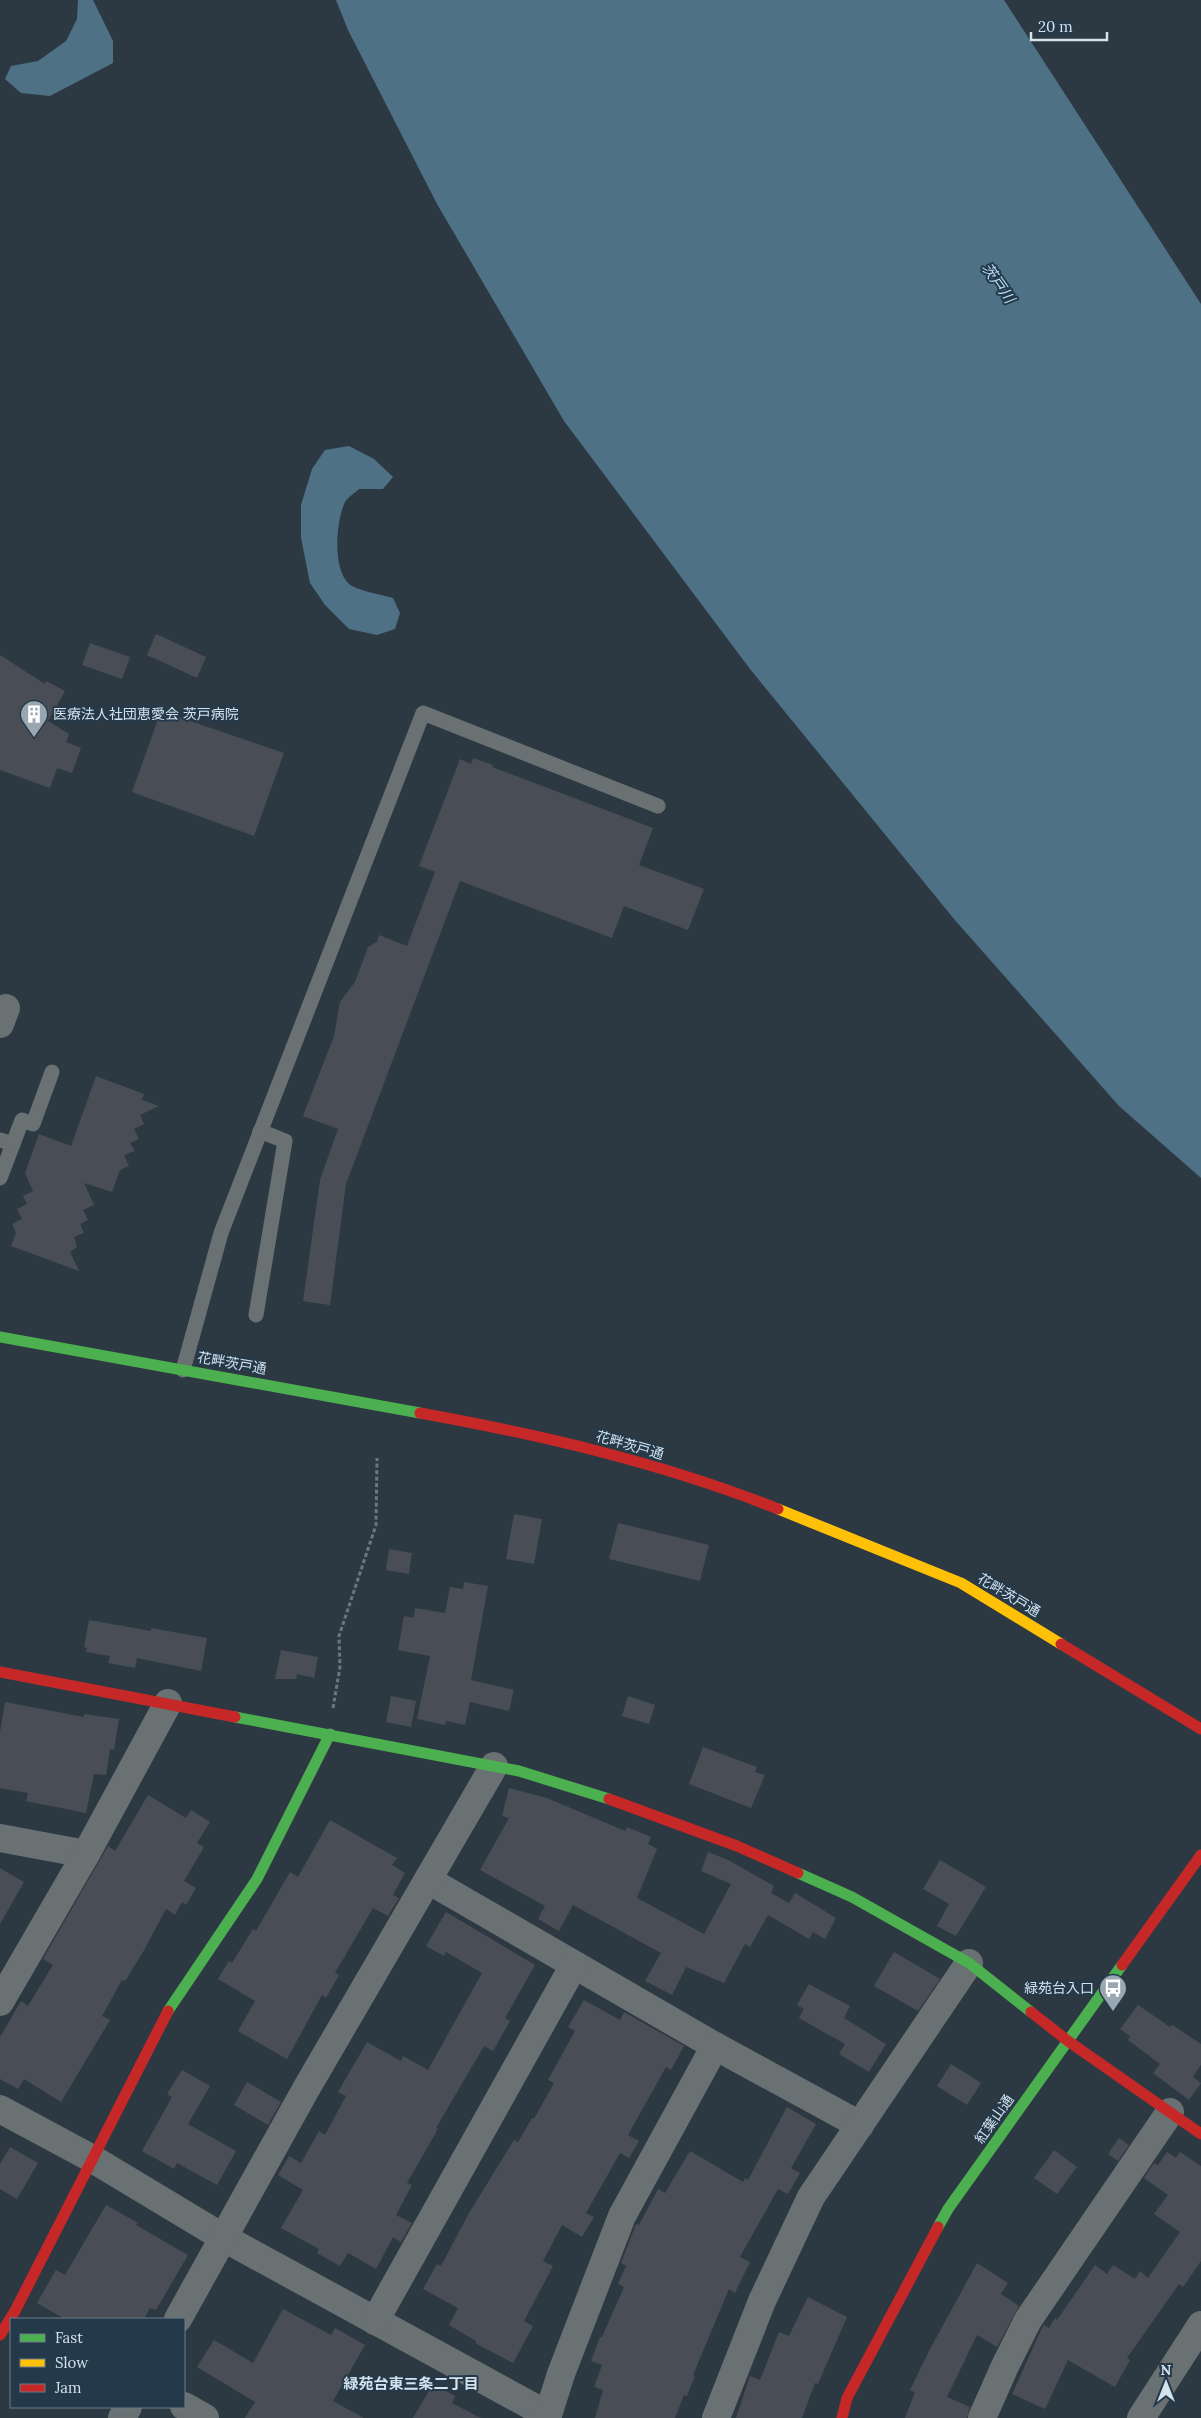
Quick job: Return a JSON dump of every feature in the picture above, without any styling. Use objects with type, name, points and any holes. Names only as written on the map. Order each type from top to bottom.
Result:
[{"type":"street","name":"花畔茨戸通","points":[[0,1337],[486,1425],[608,1453],[740,1494],[962,1583],[1201,1728]]},
{"type":"street","points":[[0,1672],[519,1771],[617,1802],[737,1846],[852,1897],[969,1963],[1068,2041],[1201,2134]]},
{"type":"street","points":[[0,2002],[86,1854],[168,1703]]},
{"type":"street","points":[[11,2318],[91,2158],[171,2006],[256,1879],[330,1734]]},
{"type":"street","points":[[179,2318],[306,2088],[494,1766]]},
{"type":"street","points":[[0,1838],[86,1854]]},
{"type":"street","name":"紅葉山通","points":[[842,2418],[847,2398],[948,2209],[1201,1855]]},
{"type":"street","points":[[428,1880],[715,2046],[860,2125]]},
{"type":"street","points":[[716,2418],[762,2301],[811,2197],[969,1963]]},
{"type":"street","points":[[375,2320],[574,1965]]},
{"type":"street","points":[[0,2109],[91,2158],[224,2238],[548,2417],[560,2374],[622,2216],[715,2046]]},
{"type":"street","points":[[982,2418],[1004,2366],[1028,2320],[1170,2112]]},
{"type":"street","points":[[0,2335],[10,2319]]},
{"type":"street","points":[[1141,2418],[1201,2325]]},
{"type":"street","points":[[185,2407],[205,2418]]},
{"type":"lane","points":[[183,1370],[221,1233],[423,713],[658,806]]},
{"type":"lane","points":[[0,1178],[6,1142],[22,1120],[33,1124],[52,1072]]},
{"type":"lane","points":[[256,1315],[285,1141],[260,1131]]},
{"type":"path","points":[[330,1734],[340,1667],[339,1636],[376,1525],[377,1458]]},
{"type":"water","points":[[78,0],[93,0],[113,41],[113,63],[50,96],[21,93],[5,79],[11,66],[38,61],[66,41],[77,19]]},
{"type":"water","name":"茨戸川","points":[[336,0],[1004,0],[1201,304],[1201,1178],[1119,1106],[954,919],[750,669],[564,421],[437,204],[348,30]]},
{"type":"water","points":[[349,446],[374,459],[393,477],[383,489],[359,489],[345,502],[339,521],[338,556],[344,577],[349,584],[364,591],[393,598],[400,613],[395,629],[377,635],[349,629],[325,605],[310,583],[301,538],[301,505],[312,469],[325,450]]},
{"type":"building","points":[[156,634],[206,657],[197,678],[147,655]]},
{"type":"building","points":[[90,643],[130,657],[122,679],[82,665]]},
{"type":"building","name":"医療法人社団恵愛会 茨戸病院","points":[[0,655],[45,684],[46,681],[65,691],[48,721],[69,734],[66,742],[81,748],[72,773],[57,768],[50,788],[0,770]]},
{"type":"building","points":[[161,711],[284,753],[254,836],[132,792]]},
{"type":"building","points":[[473,758],[493,765],[492,767],[653,828],[639,865],[704,889],[688,930],[624,906],[612,938],[460,881],[346,1184],[330,1305],[303,1301],[320,1180],[338,1129],[303,1116],[334,1036],[340,1002],[355,982],[368,947],[377,942],[379,935],[407,946],[435,872],[419,866],[460,759],[471,764]]},
{"type":"building","points":[[96,1076],[144,1094],[142,1100],[159,1106],[140,1115],[144,1124],[134,1129],[139,1139],[130,1143],[135,1151],[124,1155],[129,1166],[120,1170],[112,1192],[84,1183],[94,1205],[83,1210],[88,1220],[80,1224],[84,1233],[74,1237],[77,1247],[70,1252],[79,1271],[11,1246],[16,1233],[12,1224],[22,1219],[17,1209],[27,1204],[23,1196],[33,1191],[25,1173],[39,1134],[71,1146]]},
{"type":"building","points":[[514,1514],[542,1519],[534,1564],[506,1559]]},
{"type":"building","points":[[618,1523],[709,1545],[700,1581],[609,1559]]},
{"type":"building","points":[[389,1549],[412,1553],[409,1574],[386,1570]]},
{"type":"building","points":[[464,1582],[488,1586],[471,1680],[514,1690],[509,1711],[470,1702],[465,1725],[446,1721],[445,1725],[417,1719],[430,1656],[398,1650],[404,1616],[414,1618],[415,1608],[445,1613],[450,1587],[463,1589]]},
{"type":"building","points":[[89,1620],[151,1631],[151,1628],[207,1638],[201,1671],[137,1658],[135,1668],[108,1663],[110,1656],[86,1652],[87,1648],[84,1647]]},
{"type":"building","points":[[281,1650],[318,1657],[314,1678],[297,1674],[296,1679],[275,1679]]},
{"type":"building","points":[[391,1696],[416,1701],[411,1727],[386,1722]]},
{"type":"building","points":[[628,1696],[655,1705],[649,1724],[622,1716]]},
{"type":"building","points":[[5,1702],[84,1717],[84,1714],[119,1719],[114,1750],[110,1749],[106,1775],[94,1774],[86,1813],[26,1801],[28,1793],[0,1788],[0,1732]]},
{"type":"building","points":[[703,1747],[757,1767],[755,1772],[765,1775],[751,1808],[689,1784]]},
{"type":"building","points":[[509,1788],[547,1798],[625,1831],[627,1827],[651,1837],[648,1844],[657,1849],[637,1898],[704,1934],[731,1884],[701,1871],[708,1852],[728,1860],[774,1886],[771,1893],[789,1903],[795,1893],[836,1918],[825,1939],[813,1932],[809,1939],[768,1915],[750,1947],[745,1944],[724,1983],[686,1967],[672,1995],[645,1981],[661,1953],[573,1905],[559,1931],[538,1919],[545,1906],[480,1870],[509,1818],[502,1816]]},
{"type":"building","points":[[148,1795],[186,1818],[191,1810],[210,1822],[197,1843],[204,1847],[184,1881],[196,1888],[186,1905],[182,1902],[175,1915],[166,1909],[143,1952],[125,1981],[122,1980],[102,2016],[110,2020],[61,2102],[24,2079],[18,2089],[0,2079],[0,2037],[21,2001],[28,2006],[53,1965],[43,1959],[108,1846],[115,1851]]},
{"type":"building","points":[[330,1820],[397,1858],[392,1865],[405,1873],[393,1895],[399,1898],[388,1916],[373,1908],[335,1973],[339,1975],[326,1998],[322,1995],[287,2059],[238,2031],[255,2001],[218,1979],[229,1961],[232,1963],[253,1929],[256,1931],[290,1872],[298,1877]]},
{"type":"building","points":[[940,1860],[986,1887],[956,1936],[937,1926],[949,1904],[923,1889]]},
{"type":"building","points":[[0,1868],[24,1882],[0,1924]]},
{"type":"building","points":[[446,1912],[535,1965],[505,2018],[510,2021],[493,2051],[484,2046],[436,2128],[438,2129],[407,2183],[412,2185],[396,2215],[412,2223],[401,2242],[393,2237],[376,2269],[348,2253],[340,2266],[317,2253],[319,2249],[281,2228],[303,2190],[278,2175],[289,2156],[301,2163],[319,2131],[325,2135],[346,2096],[338,2092],[367,2042],[401,2061],[403,2056],[428,2070],[482,1973],[446,1952],[444,1956],[426,1946]]},
{"type":"building","points":[[894,1952],[940,1979],[918,2011],[874,1986]]},
{"type":"building","points":[[809,1984],[850,2006],[844,2018],[886,2044],[869,2072],[839,2054],[845,2044],[799,2018],[804,2009],[797,2005]]},
{"type":"building","points":[[584,2000],[620,2020],[624,2012],[684,2046],[671,2070],[666,2067],[628,2135],[639,2141],[629,2158],[620,2153],[586,2213],[594,2217],[582,2237],[562,2225],[543,2261],[553,2266],[524,2321],[533,2326],[513,2363],[475,2343],[476,2341],[449,2325],[458,2308],[423,2289],[437,2264],[441,2266],[469,2213],[514,2140],[518,2142],[532,2118],[534,2119],[554,2083],[548,2080],[575,2031],[568,2027]]},
{"type":"building","points":[[1138,2005],[1170,2027],[1172,2025],[1201,2044],[1201,2065],[1193,2077],[1201,2083],[1189,2100],[1153,2073],[1160,2064],[1128,2040],[1130,2036],[1120,2029]]},
{"type":"building","points":[[951,2064],[981,2083],[967,2105],[937,2086]]},
{"type":"building","points":[[182,2070],[210,2086],[188,2124],[236,2151],[217,2185],[177,2163],[174,2169],[142,2151],[172,2097],[167,2094]]},
{"type":"building","points":[[247,2082],[281,2102],[268,2125],[234,2105]]},
{"type":"building","points":[[787,2107],[816,2124],[791,2168],[800,2173],[788,2194],[778,2189],[740,2257],[750,2262],[735,2293],[729,2289],[693,2375],[695,2376],[687,2396],[684,2395],[675,2418],[595,2418],[603,2390],[594,2387],[602,2365],[591,2361],[600,2337],[602,2337],[624,2287],[618,2284],[626,2266],[621,2263],[636,2224],[639,2225],[658,2189],[665,2193],[690,2151],[743,2182],[745,2178],[748,2180]]},
{"type":"building","points":[[1119,2138],[1129,2145],[1118,2161],[1108,2154]]},
{"type":"building","points":[[10,2147],[38,2163],[17,2199],[0,2189],[0,2164]]},
{"type":"building","points":[[1054,2150],[1077,2167],[1057,2194],[1034,2178]]},
{"type":"building","points":[[1167,2152],[1176,2158],[1180,2152],[1201,2166],[1201,2261],[1183,2287],[1179,2284],[1127,2358],[1130,2360],[1115,2387],[1068,2360],[1045,2409],[1012,2394],[1042,2328],[1044,2325],[1049,2328],[1055,2318],[1057,2320],[1095,2265],[1107,2274],[1113,2265],[1135,2279],[1140,2271],[1148,2278],[1180,2232],[1154,2214],[1168,2195],[1144,2178],[1154,2163],[1158,2165]]},
{"type":"building","points":[[106,2205],[188,2255],[156,2310],[150,2308],[145,2318],[63,2318],[37,2303],[56,2270],[65,2275]]},
{"type":"building","points":[[977,2263],[1008,2283],[1001,2294],[1019,2306],[997,2347],[977,2335],[947,2397],[970,2407],[967,2418],[905,2418],[915,2392],[910,2390]]},
{"type":"building","points":[[808,2297],[847,2317],[818,2384],[815,2383],[802,2418],[736,2418],[750,2376],[760,2380],[779,2332],[789,2336]]},
{"type":"building","points":[[283,2309],[331,2335],[335,2328],[365,2345],[333,2401],[364,2418],[245,2418],[255,2402],[197,2367],[214,2340],[253,2363]]},
{"type":"building","points":[[433,2384],[455,2396],[452,2403],[481,2418],[413,2418]]},
{"type":"traffic: fast","points":[[0,1337],[420,1413]]},
{"type":"traffic: fast","points":[[235,1717],[519,1771],[609,1799]]},
{"type":"traffic: fast","points":[[168,2011],[257,1879],[330,1734]]},
{"type":"traffic: fast","points":[[798,1873],[852,1897],[969,1963],[1031,2012]]},
{"type":"traffic: fast","points":[[938,2227],[948,2209],[1122,1965]]},
{"type":"traffic: slow","points":[[778,1509],[961,1583],[1061,1644]]},
{"type":"traffic: jam","points":[[420,1413],[556,1441],[646,1464],[778,1509]]},
{"type":"traffic: jam","points":[[1061,1644],[1201,1729]]},
{"type":"traffic: jam","points":[[0,1672],[235,1717]]},
{"type":"traffic: jam","points":[[609,1799],[737,1846],[798,1873]]},
{"type":"traffic: jam","points":[[1122,1965],[1201,1855]]},
{"type":"traffic: jam","points":[[11,2318],[168,2011]]},
{"type":"traffic: jam","points":[[1031,2012],[1068,2041],[1201,2134]]},
{"type":"traffic: jam","points":[[842,2418],[847,2398],[938,2227]]},
{"type":"traffic: jam","points":[[0,2335],[10,2319]]},
{"type":"place","name":"医療法人社団恵愛会 茨戸病院","points":[[34,738]]},
{"type":"place","name":"緑苑台入口","points":[[1113,2012]]},
{"type":"district","name":"緑苑台東三条二丁目","points":[[411,2384]]}]
